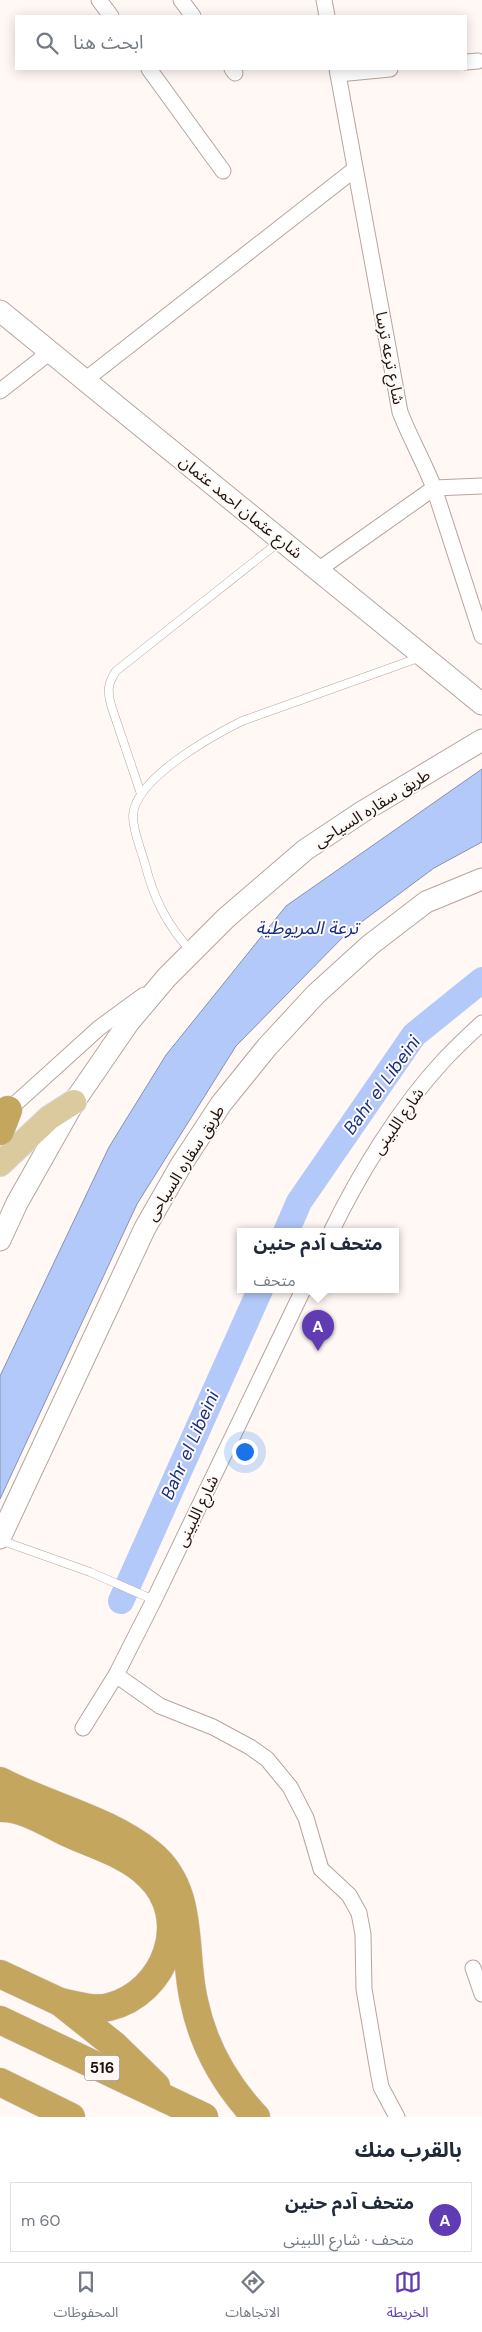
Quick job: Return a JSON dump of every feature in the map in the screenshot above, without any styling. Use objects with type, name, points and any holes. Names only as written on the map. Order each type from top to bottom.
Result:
[{"type":"highway","points":[[0,1781],[123,1834],[151,1853],[167,1871],[181,1897],[188,1932],[188,1965],[193,2000],[202,2032],[216,2063],[243,2104],[256,2117]]},
{"type":"highway","points":[[0,1808],[23,1812],[130,1861],[154,1882],[163,1896],[170,1919],[170,1943],[163,1966],[149,1986],[129,2000],[107,2008],[83,2007],[60,2002],[0,1974]]},
{"type":"highway","points":[[60,2002],[114,2046],[173,2102]]},
{"type":"highway","name":"516","points":[[0,2020],[204,2117]]},
{"type":"highway","points":[[0,2082],[71,2117]]},
{"type":"main road","name":"شارع عثمان احمد عثمان","points":[[0,311],[482,704]]},
{"type":"main road","name":"طريق سقاره السياحى","points":[[0,1240],[17,1203],[74,1102],[129,1022],[167,978],[226,918],[305,850],[362,812],[482,740]]},
{"type":"main road","name":"طريق سقاره السياحى","points":[[0,1539],[145,1228],[181,1165],[222,1104],[267,1048],[316,994],[370,945],[426,902],[482,879]]},
{"type":"main road","points":[[0,1164],[49,1118],[74,1102]]},
{"type":"street","points":[[99,0],[109,15]]},
{"type":"street","points":[[181,0],[192,15]]},
{"type":"street","points":[[324,0],[327,15]]},
{"type":"street","points":[[149,70],[223,171]]},
{"type":"street","points":[[337,71],[364,70]]},
{"type":"street","name":"شارع ترعه ترسا","points":[[337,71],[400,412],[411,442],[427,468],[482,636]]},
{"type":"street","points":[[85,380],[355,169]]},
{"type":"street","points":[[0,391],[50,352]]},
{"type":"street","points":[[318,570],[434,488],[482,486]]},
{"type":"street","points":[[2,1120],[99,1028],[167,978]]},
{"type":"street","name":"شارع اللبينى","points":[[333,1228],[346,1201],[408,1104],[443,1060],[482,1023]]},
{"type":"street","name":"شارع اللبينى","points":[[83,1728],[116,1676],[148,1597],[301,1293]]},
{"type":"street","points":[[116,1676],[160,1706],[213,1727],[250,1747],[267,1760],[290,1787],[306,1818],[321,1869],[349,1895],[359,1913],[363,1934],[364,1989],[378,2071],[381,2087],[397,2117]]},
{"type":"street","points":[[473,1968],[482,1994]]},
{"type":"lane","points":[[141,794],[109,699],[110,681],[116,671],[281,540]]},
{"type":"lane","points":[[193,952],[168,922],[152,890],[135,827],[135,804],[141,794],[178,760],[198,745],[227,729],[424,656]]},
{"type":"lane","points":[[0,1539],[90,1572],[148,1597]]},
{"type":"water","name":"ترعة المريوطية","points":[[482,769],[482,842],[434,868],[348,932],[236,1046],[137,1204],[0,1499],[0,1376],[109,1147],[166,1055],[286,906]]},
{"type":"waterway","name":"Bahr el Libeini","points":[[288,1228],[299,1202],[414,1035],[482,980]]},
{"type":"waterway","name":"Bahr el Libeini","points":[[121,1601],[259,1293]]},
{"type":"place","name":"متحف آدم حنين","points":[[318,1351]]}]
